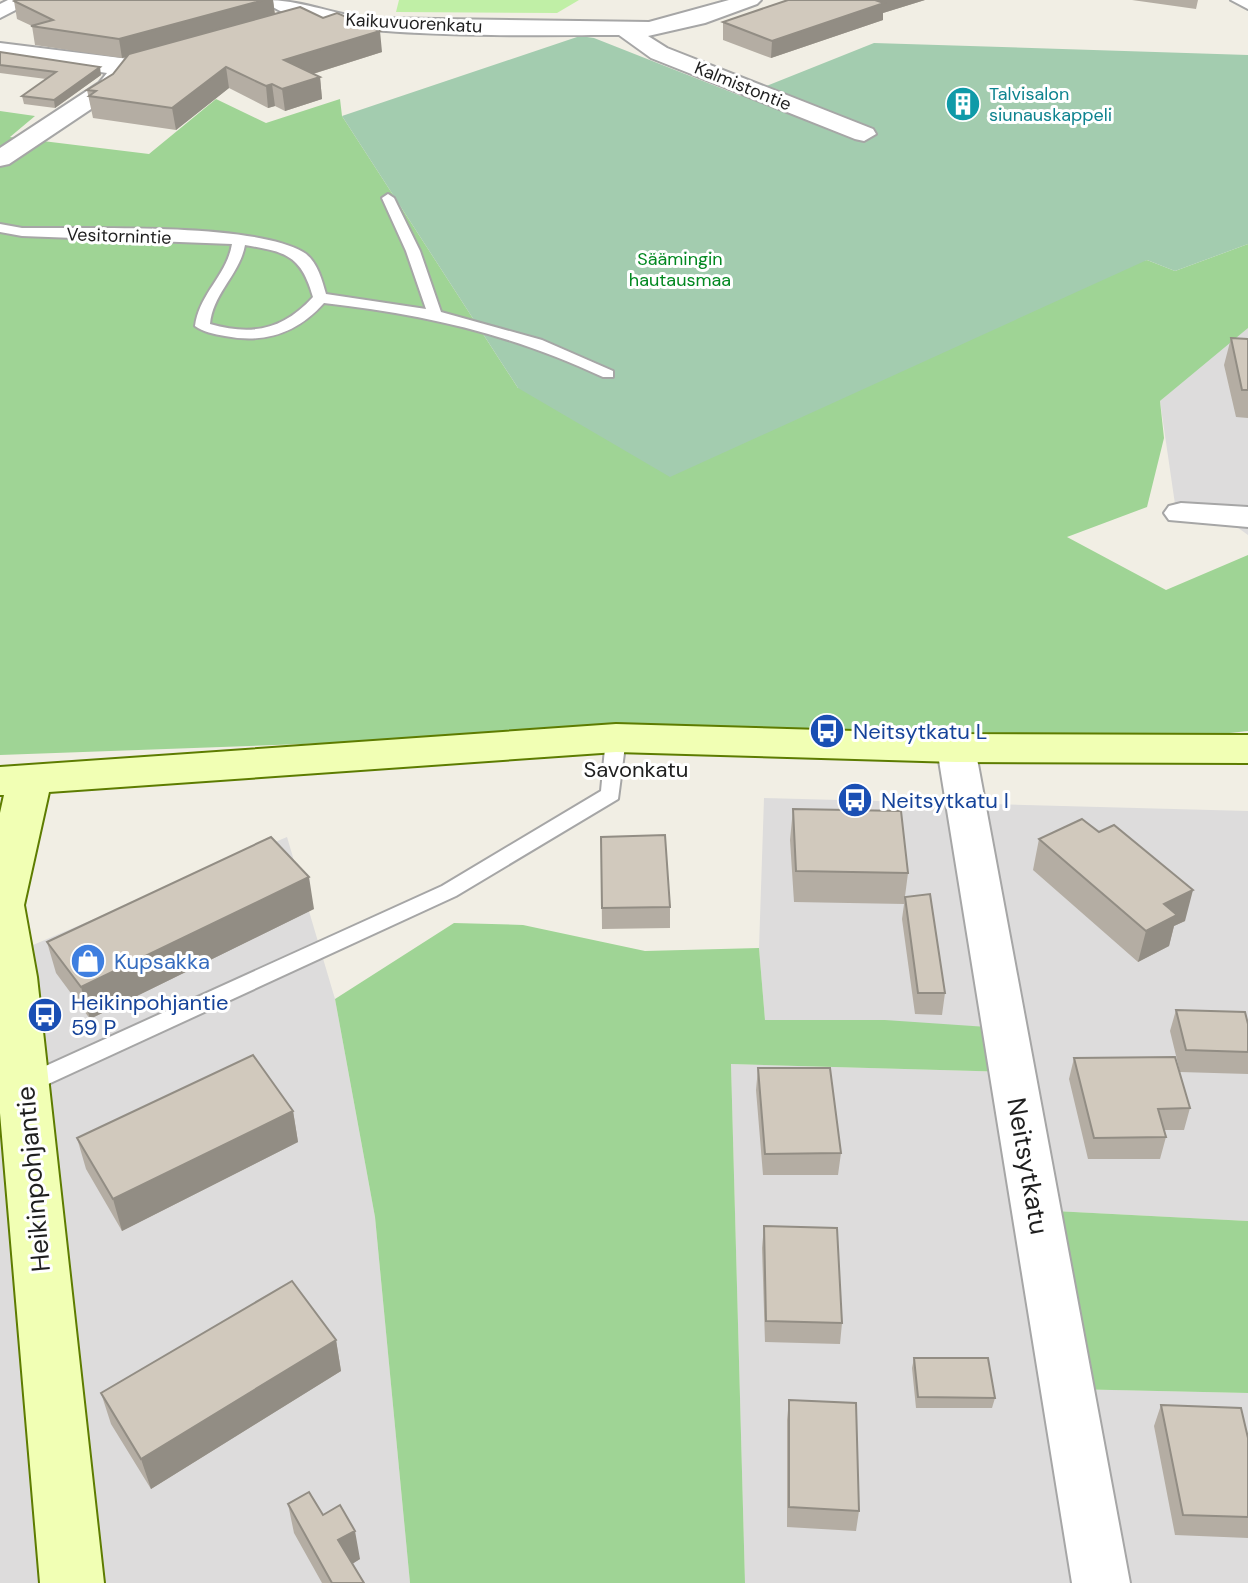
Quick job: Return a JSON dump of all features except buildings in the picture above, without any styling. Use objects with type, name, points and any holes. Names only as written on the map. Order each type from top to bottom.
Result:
[{"type":"main road","name":"Savonkatu","points":[[958,762],[1248,749]]},
{"type":"main road","name":"Savonkatu","points":[[14,793],[615,752],[958,762],[1248,778]]},
{"type":"main road","name":"Heikinpohjantie","points":[[14,793],[12,867],[0,905],[13,977],[25,1085],[72,1583]]},
{"type":"street","points":[[0,12],[24,0]]},
{"type":"street","points":[[276,0],[312,15]]},
{"type":"street","name":"Kaikuvuorenkatu","points":[[283,23],[312,15],[364,24],[626,30],[682,22],[750,0]]},
{"type":"street","points":[[1242,0],[1248,3]]},
{"type":"street","name":"Kalmistontie","points":[[626,30],[659,53],[864,134]]},
{"type":"street","points":[[0,50],[123,68],[152,60]]},
{"type":"street","points":[[0,159],[107,88],[123,68]]},
{"type":"street","points":[[1181,513],[1248,517]]},
{"type":"street","name":"Neitsytkatu","points":[[958,762],[1101,1583]]},
{"type":"lane","points":[[388,198],[413,251],[434,312]]},
{"type":"lane","name":"Vesitornintie","points":[[0,228],[277,244],[301,256],[314,278],[320,298]]},
{"type":"lane","points":[[239,240],[239,256],[202,311],[202,326],[227,334],[259,335],[287,329],[307,315],[320,298],[434,312],[552,346],[608,374]]},
{"type":"lane","points":[[25,1085],[449,891],[611,794],[615,752]]},
{"type":"shaded area","points":[[1248,325],[1248,535],[1223,517],[1176,511],[1160,401]]},
{"type":"shaded area","points":[[764,798],[1248,811],[1248,1221],[1035,1210],[1067,1389],[1248,1393],[1248,1583],[745,1583],[731,1064],[1011,1072],[885,1020],[765,1020],[759,948]]},
{"type":"shaded area","points":[[287,837],[335,999],[375,1217],[410,1583],[0,1583],[0,959]]},
{"type":"green space","points":[[399,0],[579,0],[557,13],[396,12]]},
{"type":"green space","name":"Säämingin hautausmaa","points":[[580,36],[594,38],[741,96],[874,43],[1248,55],[1248,244],[1175,271],[1147,260],[670,477],[518,388],[342,116]]},
{"type":"green space","points":[[216,99],[266,123],[340,99],[342,116],[518,388],[1147,260],[1175,271],[1248,244],[1248,328],[1160,401],[1164,438],[1147,507],[1067,537],[1166,590],[1248,555],[1248,731],[1211,735],[1030,737],[613,724],[441,739],[0,755],[0,111],[35,116],[10,137],[149,154]]},
{"type":"green space","points":[[454,923],[523,925],[645,951],[759,948],[765,1020],[885,1020],[1002,1028],[1011,1072],[731,1064],[745,1583],[410,1583],[375,1217],[335,999]]},
{"type":"green space","points":[[1035,1210],[1248,1221],[1248,1393],[1067,1389]]},
{"type":"place","name":"Talvisalon siunauskappeli","points":[[963,104]]},
{"type":"place","name":"Neitsytkatu L","points":[[827,731]]},
{"type":"place","name":"Neitsytkatu I","points":[[855,800]]},
{"type":"place","name":"Kupsakka","points":[[88,961]]},
{"type":"place","name":"Heikinpohjantie 59 P","points":[[45,1015]]}]
